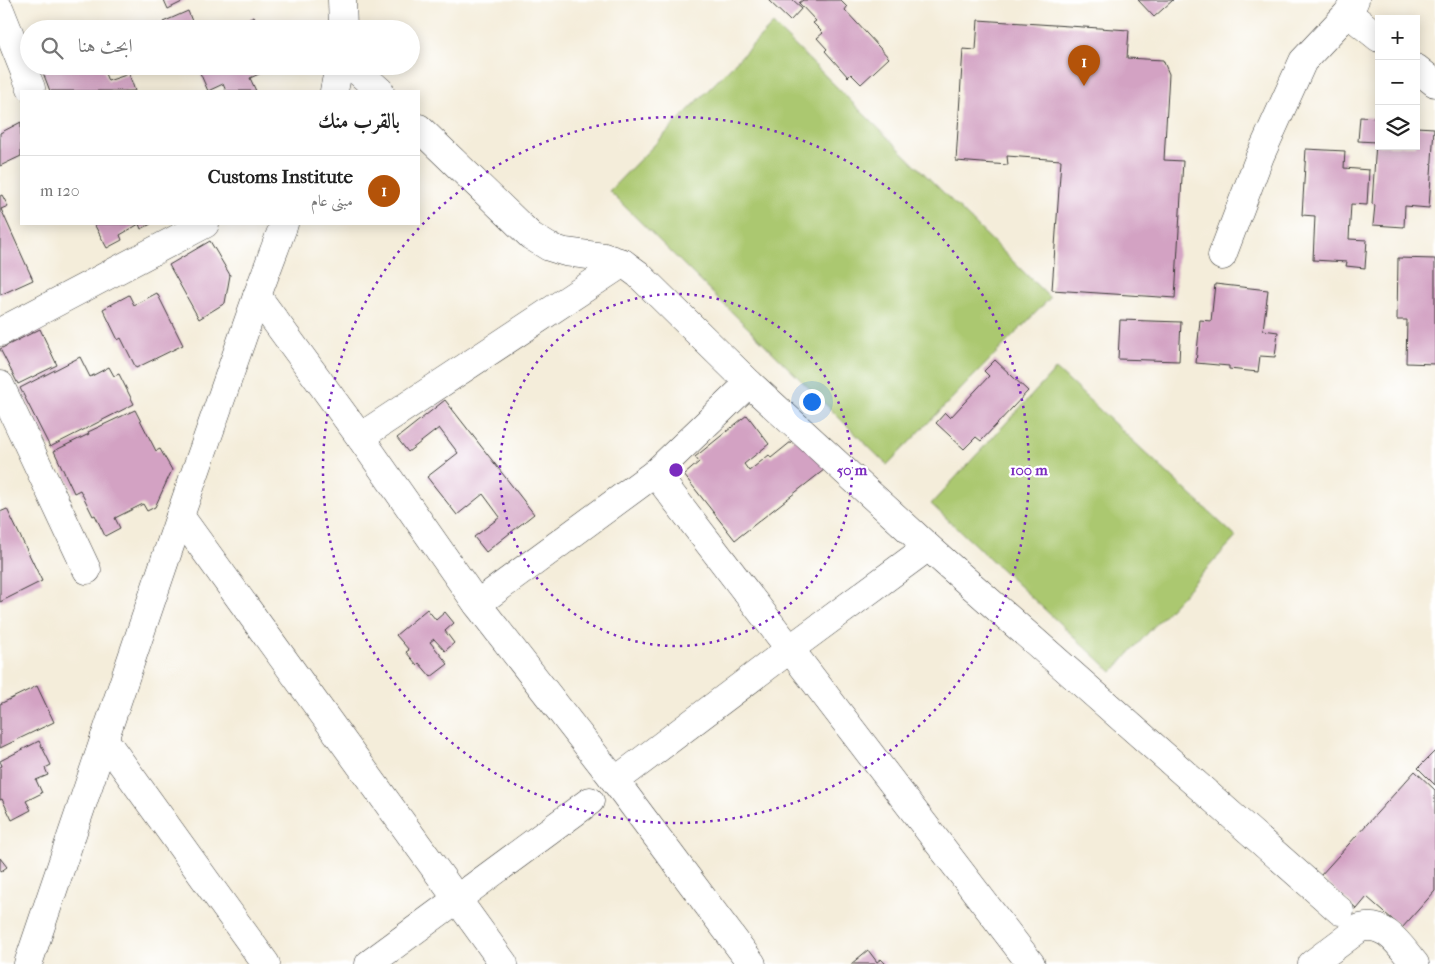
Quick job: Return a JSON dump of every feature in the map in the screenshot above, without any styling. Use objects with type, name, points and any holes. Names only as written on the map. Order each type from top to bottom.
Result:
[{"type":"street","points":[[342,0],[342,20]]},
{"type":"street","points":[[1222,256],[1260,156],[1303,61],[1352,7],[1375,33]]},
{"type":"street","points":[[0,10],[20,60]]},
{"type":"street","points":[[1420,71],[1435,83]]},
{"type":"street","points":[[26,75],[31,88]]},
{"type":"street","points":[[334,90],[337,75]]},
{"type":"street","points":[[362,75],[379,90]]},
{"type":"street","points":[[420,129],[530,236],[549,247],[565,252],[604,257],[623,263],[638,274],[749,383],[928,548],[1340,911]]},
{"type":"street","points":[[0,332],[203,225]]},
{"type":"street","points":[[32,962],[104,739],[180,516],[284,225]]},
{"type":"street","points":[[360,437],[623,263]]},
{"type":"street","points":[[257,296],[360,437],[477,604],[615,781],[752,964]]},
{"type":"street","points":[[477,604],[654,473],[749,383]]},
{"type":"street","points":[[0,385],[87,570]]},
{"type":"street","points":[[654,473],[1031,964]]},
{"type":"street","points":[[180,516],[504,964]]},
{"type":"street","points":[[615,781],[928,548]]},
{"type":"street","points":[[104,739],[266,964]]},
{"type":"street","points":[[369,964],[590,801]]},
{"type":"street","points":[[1312,964],[1360,928],[1376,926],[1385,930],[1415,964]]},
{"type":"green space","points":[[773,24],[1050,298],[887,465],[609,191]]},
{"type":"green space","points":[[1056,369],[1236,537],[1112,672],[931,504]]},
{"type":"building","points":[[164,0],[186,0],[168,9]]},
{"type":"building","points":[[768,0],[793,0],[802,8],[790,21]]},
{"type":"building","points":[[803,0],[840,0],[847,7],[845,10],[889,58],[861,84],[851,74],[848,77],[825,51],[827,49],[817,38],[823,33],[813,23],[816,21],[799,3]]},
{"type":"building","points":[[1138,0],[1173,0],[1154,17]]},
{"type":"building","points":[[188,11],[192,20],[168,20]]},
{"type":"building","points":[[978,20],[1129,30],[1127,58],[1163,60],[1169,74],[1164,160],[1183,161],[1175,298],[1052,290],[1061,160],[1007,156],[1008,165],[956,161],[963,49],[976,50]]},
{"type":"building","points":[[44,75],[106,75],[108,81],[129,75],[135,90],[50,90]]},
{"type":"building","points":[[201,75],[257,75],[250,78],[256,90],[226,90],[223,84],[208,90]]},
{"type":"building","points":[[1360,117],[1375,118],[1375,142],[1358,141]]},
{"type":"building","points":[[20,123],[20,156],[0,166],[0,133]]},
{"type":"building","points":[[1420,127],[1434,128],[1429,208],[1405,206],[1404,227],[1373,225],[1375,205],[1372,204],[1375,150],[1420,150]]},
{"type":"building","points":[[1306,149],[1345,151],[1344,168],[1369,170],[1367,205],[1351,204],[1349,239],[1367,240],[1365,268],[1346,266],[1347,262],[1313,260],[1315,216],[1302,215]]},
{"type":"building","points":[[2,195],[8,206],[1,209],[33,280],[0,295],[0,196]]},
{"type":"building","points":[[95,225],[137,225],[120,235],[122,240],[107,248]]},
{"type":"building","points":[[139,225],[149,225],[141,229]]},
{"type":"building","points":[[210,241],[230,275],[225,303],[199,319],[169,265]]},
{"type":"building","points":[[1398,258],[1435,259],[1435,364],[1406,363],[1407,320],[1397,320]]},
{"type":"building","points":[[1215,284],[1268,290],[1263,330],[1278,332],[1275,357],[1260,356],[1258,372],[1229,369],[1229,366],[1196,363],[1200,320],[1211,321]]},
{"type":"building","points":[[157,293],[183,345],[136,368],[121,338],[118,340],[103,309],[129,295],[134,305]]},
{"type":"building","points":[[1120,320],[1181,322],[1179,361],[1118,359]]},
{"type":"building","points":[[40,329],[57,365],[18,384],[0,349]]},
{"type":"building","points":[[80,357],[90,377],[109,367],[114,376],[119,374],[134,404],[50,447],[20,388]]},
{"type":"building","points":[[995,360],[1028,391],[981,441],[976,437],[964,449],[936,423],[945,413],[950,418],[989,376],[984,371]]},
{"type":"building","points":[[445,400],[534,514],[486,552],[474,537],[500,517],[483,494],[457,515],[427,477],[458,453],[439,428],[408,452],[397,438]]},
{"type":"building","points":[[135,410],[156,451],[160,449],[172,470],[155,507],[147,511],[143,504],[115,518],[120,528],[105,536],[80,490],[74,493],[54,451],[89,434],[88,432]]},
{"type":"building","points":[[747,415],[769,444],[744,464],[749,471],[769,455],[771,458],[797,437],[829,466],[735,540],[684,475],[699,462],[695,457]]},
{"type":"building","points":[[7,509],[42,581],[0,602],[0,512]]},
{"type":"building","points":[[427,609],[436,620],[445,612],[454,623],[445,631],[454,643],[445,651],[434,639],[430,642],[448,664],[431,677],[406,652],[409,650],[396,635]]},
{"type":"building","points":[[37,686],[54,722],[0,748],[0,704]]},
{"type":"building","points":[[39,741],[51,765],[45,768],[48,775],[36,780],[42,793],[26,801],[31,810],[12,820],[2,799],[0,800],[0,767],[2,766],[0,761]]},
{"type":"building","points":[[1435,751],[1435,785],[1418,768]]},
{"type":"building","points":[[1415,771],[1435,790],[1435,891],[1402,928],[1367,897],[1357,909],[1320,876]]},
{"type":"building","points":[[0,858],[7,867],[0,872]]},
{"type":"building","points":[[868,950],[877,962],[881,959],[886,964],[851,964]]},
{"type":"place","name":"Customs Institute","points":[[1084,86]]}]
